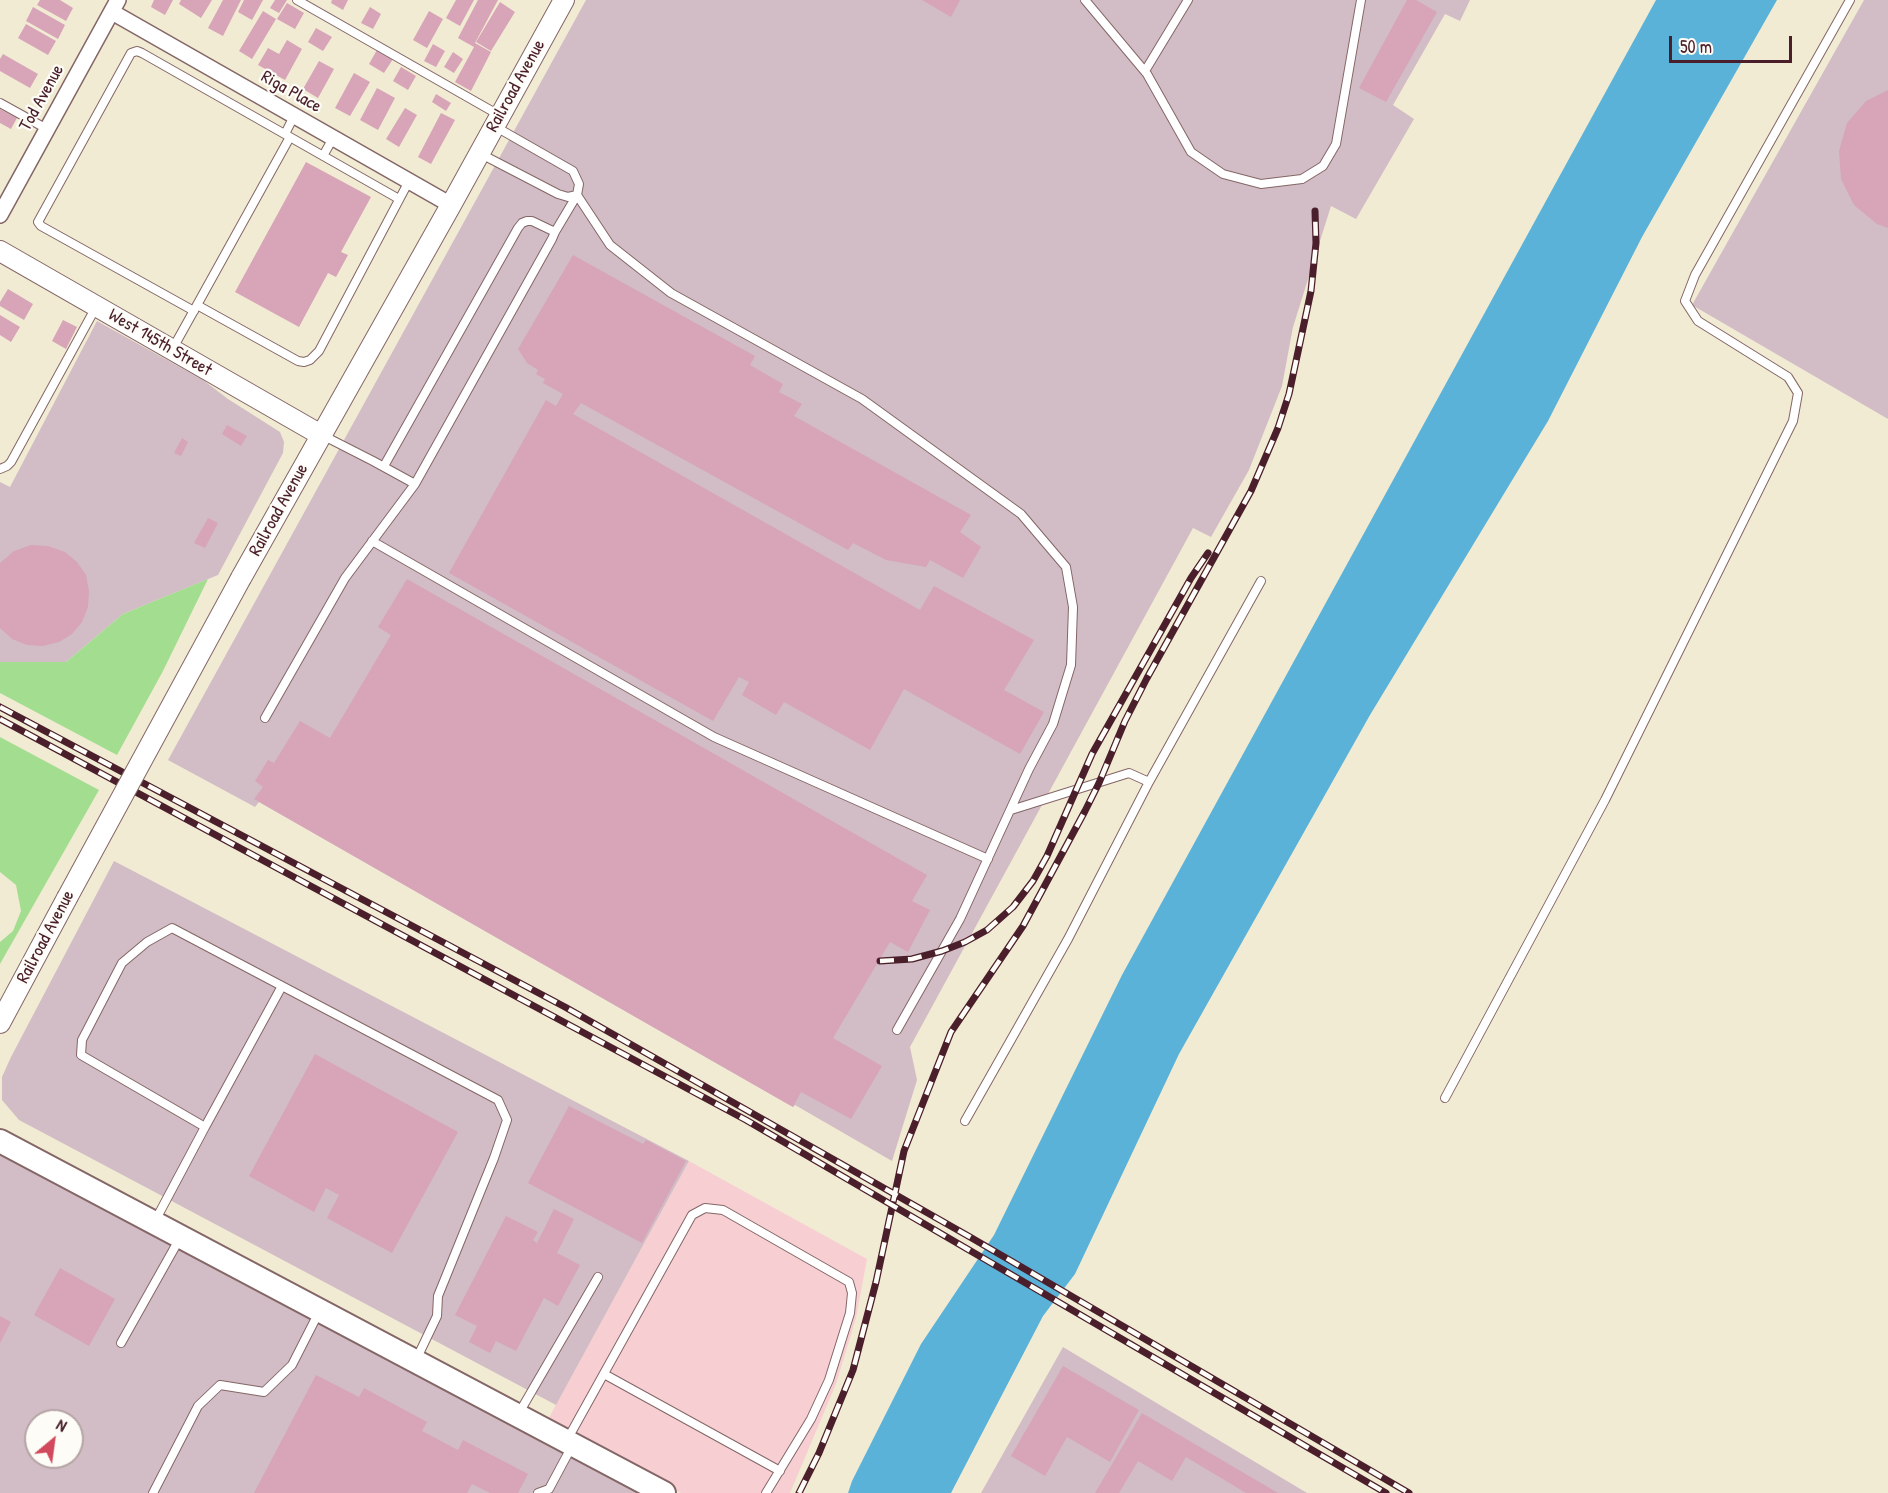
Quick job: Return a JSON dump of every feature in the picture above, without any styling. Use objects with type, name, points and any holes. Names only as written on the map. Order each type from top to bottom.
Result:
[{"type":"main road","points":[[0,1141],[664,1493]]},
{"type":"street","name":"Railroad Avenue","points":[[0,1023],[241,578],[480,153],[561,1]]},
{"type":"street","name":"Riga Place","points":[[115,6],[294,116],[451,205]]},
{"type":"street","name":"Tod Avenue","points":[[0,215],[115,6]]},
{"type":"street","name":"West 145th Street","points":[[0,251],[321,435]]},
{"type":"lane","points":[[265,718],[345,578],[415,484],[555,232],[578,195],[579,184],[573,171],[497,121],[297,0]]},
{"type":"lane","points":[[1086,0],[1145,71],[1191,152],[1223,174],[1261,184],[1302,179],[1323,166],[1336,144],[1361,0]]},
{"type":"lane","points":[[1145,71],[1188,0]]},
{"type":"lane","points":[[1445,1098],[1605,800],[1793,422],[1798,393],[1788,377],[1698,321],[1685,301],[1695,275],[1850,0]]},
{"type":"lane","points":[[399,199],[137,51],[131,53],[38,222],[41,226],[195,308],[304,362],[310,360],[319,351],[409,181]]},
{"type":"lane","points":[[0,103],[47,129]]},
{"type":"lane","points":[[172,350],[287,135],[294,116]]},
{"type":"lane","points":[[323,156],[333,138]]},
{"type":"lane","points":[[480,153],[558,195],[568,198],[578,195]]},
{"type":"lane","points":[[578,195],[610,245],[672,293],[862,399],[1020,514],[1066,567],[1073,607],[1071,665],[1053,724],[960,919],[897,1030]]},
{"type":"lane","points":[[384,466],[518,228],[522,223],[532,221],[555,232]]},
{"type":"lane","points":[[0,469],[11,462],[97,306]]},
{"type":"lane","points":[[321,435],[415,484]]},
{"type":"lane","points":[[372,541],[714,736],[988,859]]},
{"type":"lane","points":[[965,1120],[1068,939],[1149,782],[1261,581]]},
{"type":"lane","points":[[1011,810],[1129,773],[1149,782]]},
{"type":"lane","points":[[205,1127],[81,1055],[82,1040],[122,963],[147,942],[172,928],[498,1100],[507,1120],[438,1296],[437,1316],[415,1361]]},
{"type":"lane","points":[[154,1223],[282,986]]},
{"type":"lane","points":[[538,1493],[550,1491],[570,1443],[604,1374],[692,1215],[705,1208],[723,1210],[849,1282],[852,1293],[850,1312],[829,1380],[811,1419],[766,1493]]},
{"type":"lane","points":[[120,1343],[180,1237]]},
{"type":"lane","points":[[517,1415],[598,1277]]},
{"type":"lane","points":[[153,1493],[198,1406],[220,1385],[264,1392],[292,1365],[320,1311]]},
{"type":"lane","points":[[604,1374],[780,1471]]},
{"type":"shaded area","points":[[586,0],[1470,0],[1460,21],[1445,14],[1393,105],[1414,119],[1356,219],[1331,206],[1293,327],[1282,386],[1249,470],[1211,537],[1193,528],[910,1047],[917,1080],[892,1161],[795,1105],[793,1107],[259,802],[255,807],[168,760]]},
{"type":"shaded area","points":[[1864,0],[1888,0],[1888,419],[1692,305]]},
{"type":"shaded area","points":[[97,321],[203,380],[280,432],[284,442],[283,453],[218,575],[123,614],[66,662],[0,662],[0,482],[10,487]]},
{"type":"shaded area","points":[[114,861],[689,1161],[556,1405],[19,1120],[2,1100],[2,1077],[11,1057]]},
{"type":"shaded area","points":[[0,1141],[664,1493],[0,1493]]},
{"type":"shaded area","points":[[689,1161],[867,1259],[856,1318],[836,1384],[790,1493],[681,1493],[546,1423]]},
{"type":"shaded area","points":[[1063,1347],[1307,1493],[981,1493]]},
{"type":"green space","points":[[208,579],[163,671],[117,755],[0,693],[0,662],[66,662],[123,614]]},
{"type":"green space","points":[[0,737],[99,790],[0,964],[0,942],[13,931],[21,911],[16,885],[0,872]]},
{"type":"water","points":[[1656,0],[1777,0],[1642,237],[1548,421],[1370,715],[1179,1054],[1075,1274],[1043,1316],[951,1493],[848,1493],[921,1344],[994,1235],[1122,975]]},
{"type":"building","points":[[40,0],[60,0],[73,8],[66,21],[37,5]]},
{"type":"building","points":[[154,0],[173,0],[165,15],[151,7]]},
{"type":"building","points":[[181,0],[212,0],[201,18],[179,4]]},
{"type":"building","points":[[223,0],[241,0],[223,36],[208,28]]},
{"type":"building","points":[[244,0],[263,0],[252,20],[238,12]]},
{"type":"building","points":[[275,0],[287,0],[279,13],[270,8]]},
{"type":"building","points":[[332,0],[348,0],[343,10],[331,3]]},
{"type":"building","points":[[456,0],[474,0],[460,26],[446,18]]},
{"type":"building","points":[[478,0],[498,0],[475,43],[491,52],[471,91],[455,82],[474,47],[458,38]]},
{"type":"building","points":[[922,0],[960,0],[951,17]]},
{"type":"building","points":[[1407,0],[1416,0],[1437,12],[1386,102],[1359,88]]},
{"type":"building","points":[[500,2],[515,12],[491,51],[476,42]]},
{"type":"building","points":[[287,3],[304,13],[295,29],[277,19]]},
{"type":"building","points":[[33,7],[65,25],[58,39],[26,21]]},
{"type":"building","points":[[370,7],[381,14],[373,29],[361,23]]},
{"type":"building","points":[[263,11],[276,19],[252,59],[239,51]]},
{"type":"building","points":[[429,11],[443,19],[427,48],[413,40]]},
{"type":"building","points":[[26,24],[56,41],[48,55],[18,38]]},
{"type":"building","points":[[316,28],[332,37],[323,51],[308,42]]},
{"type":"building","points":[[287,40],[302,49],[285,80],[258,65],[268,48],[279,54]]},
{"type":"building","points":[[433,44],[445,51],[436,67],[424,61]]},
{"type":"building","points":[[377,50],[393,59],[384,73],[369,64]]},
{"type":"building","points":[[453,52],[463,59],[454,73],[444,67]]},
{"type":"building","points":[[3,54],[38,74],[30,88],[0,71],[0,59]]},
{"type":"building","points":[[319,61],[334,69],[318,98],[303,89]]},
{"type":"building","points":[[401,67],[416,76],[408,90],[393,81]]},
{"type":"building","points":[[354,73],[370,82],[350,116],[335,108]]},
{"type":"building","points":[[377,88],[395,98],[378,130],[360,120]]},
{"type":"building","points":[[1888,90],[1888,228],[1877,224],[1854,205],[1841,179],[1839,151],[1847,123],[1866,101]]},
{"type":"building","points":[[436,94],[451,103],[446,111],[432,102]]},
{"type":"building","points":[[405,108],[417,115],[399,147],[386,139]]},
{"type":"building","points":[[0,109],[17,118],[11,129],[0,123]]},
{"type":"building","points":[[441,113],[455,120],[431,164],[418,157]]},
{"type":"building","points":[[306,162],[371,197],[341,252],[348,255],[336,277],[328,273],[299,327],[235,292]]},
{"type":"building","points":[[573,255],[755,356],[750,365],[783,384],[779,392],[802,404],[794,416],[971,515],[960,532],[981,547],[963,578],[930,560],[926,567],[886,560],[853,543],[848,550],[581,403],[573,414],[920,610],[934,586],[1034,640],[1004,690],[1044,712],[1020,754],[904,689],[870,750],[784,702],[776,715],[742,695],[749,682],[739,677],[713,721],[449,573],[546,400],[556,406],[563,394],[543,383],[545,379],[536,374],[538,370],[527,363],[518,349]]},
{"type":"building","points":[[8,289],[33,304],[24,320],[0,306]]},
{"type":"building","points":[[0,315],[20,327],[11,342],[0,335]]},
{"type":"building","points":[[63,320],[77,327],[66,349],[52,341]]},
{"type":"building","points":[[227,425],[247,436],[241,446],[222,434]]},
{"type":"building","points":[[182,438],[188,442],[181,456],[174,453]]},
{"type":"building","points":[[208,518],[218,523],[205,548],[194,543]]},
{"type":"building","points":[[31,545],[48,546],[65,552],[77,562],[86,575],[89,591],[88,607],[82,622],[72,634],[59,642],[43,646],[27,645],[12,639],[0,628],[0,563],[14,551]]},
{"type":"building","points":[[407,579],[927,875],[912,901],[930,910],[908,952],[890,942],[833,1038],[882,1066],[851,1119],[801,1092],[793,1107],[254,799],[263,787],[255,781],[268,760],[274,763],[300,721],[330,738],[391,635],[378,627]]},
{"type":"building","points":[[315,1054],[458,1132],[392,1253],[327,1218],[339,1195],[326,1188],[314,1212],[249,1176]]},
{"type":"building","points":[[569,1106],[643,1144],[646,1140],[686,1161],[642,1243],[528,1183]]},
{"type":"building","points":[[554,1209],[574,1219],[557,1253],[580,1265],[558,1306],[544,1298],[516,1351],[496,1341],[490,1353],[469,1342],[477,1326],[455,1315],[506,1216],[538,1232],[533,1240],[537,1243]]},
{"type":"building","points":[[60,1268],[115,1299],[89,1346],[34,1315]]},
{"type":"building","points":[[0,1316],[11,1322],[0,1343]]},
{"type":"building","points":[[1063,1366],[1139,1410],[1110,1462],[1067,1437],[1045,1476],[1011,1456]]},
{"type":"building","points":[[316,1375],[359,1397],[364,1388],[427,1422],[422,1431],[458,1450],[463,1440],[528,1474],[518,1493],[490,1493],[472,1484],[467,1493],[254,1493]]},
{"type":"building","points":[[1142,1413],[1278,1493],[1246,1493],[1186,1457],[1172,1481],[1138,1461],[1119,1493],[1095,1493]]},
{"type":"railway","points":[[799,1493],[819,1453],[853,1370],[876,1282],[904,1151],[951,1032],[1023,926],[1085,811],[1147,678],[1251,491],[1278,428],[1289,394],[1311,291],[1316,243],[1315,211]]},
{"type":"railway","points":[[880,961],[912,959],[965,942],[987,930],[1013,907],[1033,881],[1047,856],[1092,754],[1191,578],[1208,553]]},
{"type":"railway","points":[[0,707],[565,1007],[970,1237],[1409,1493]]},
{"type":"railway","points":[[0,719],[746,1120],[1386,1493]]}]
